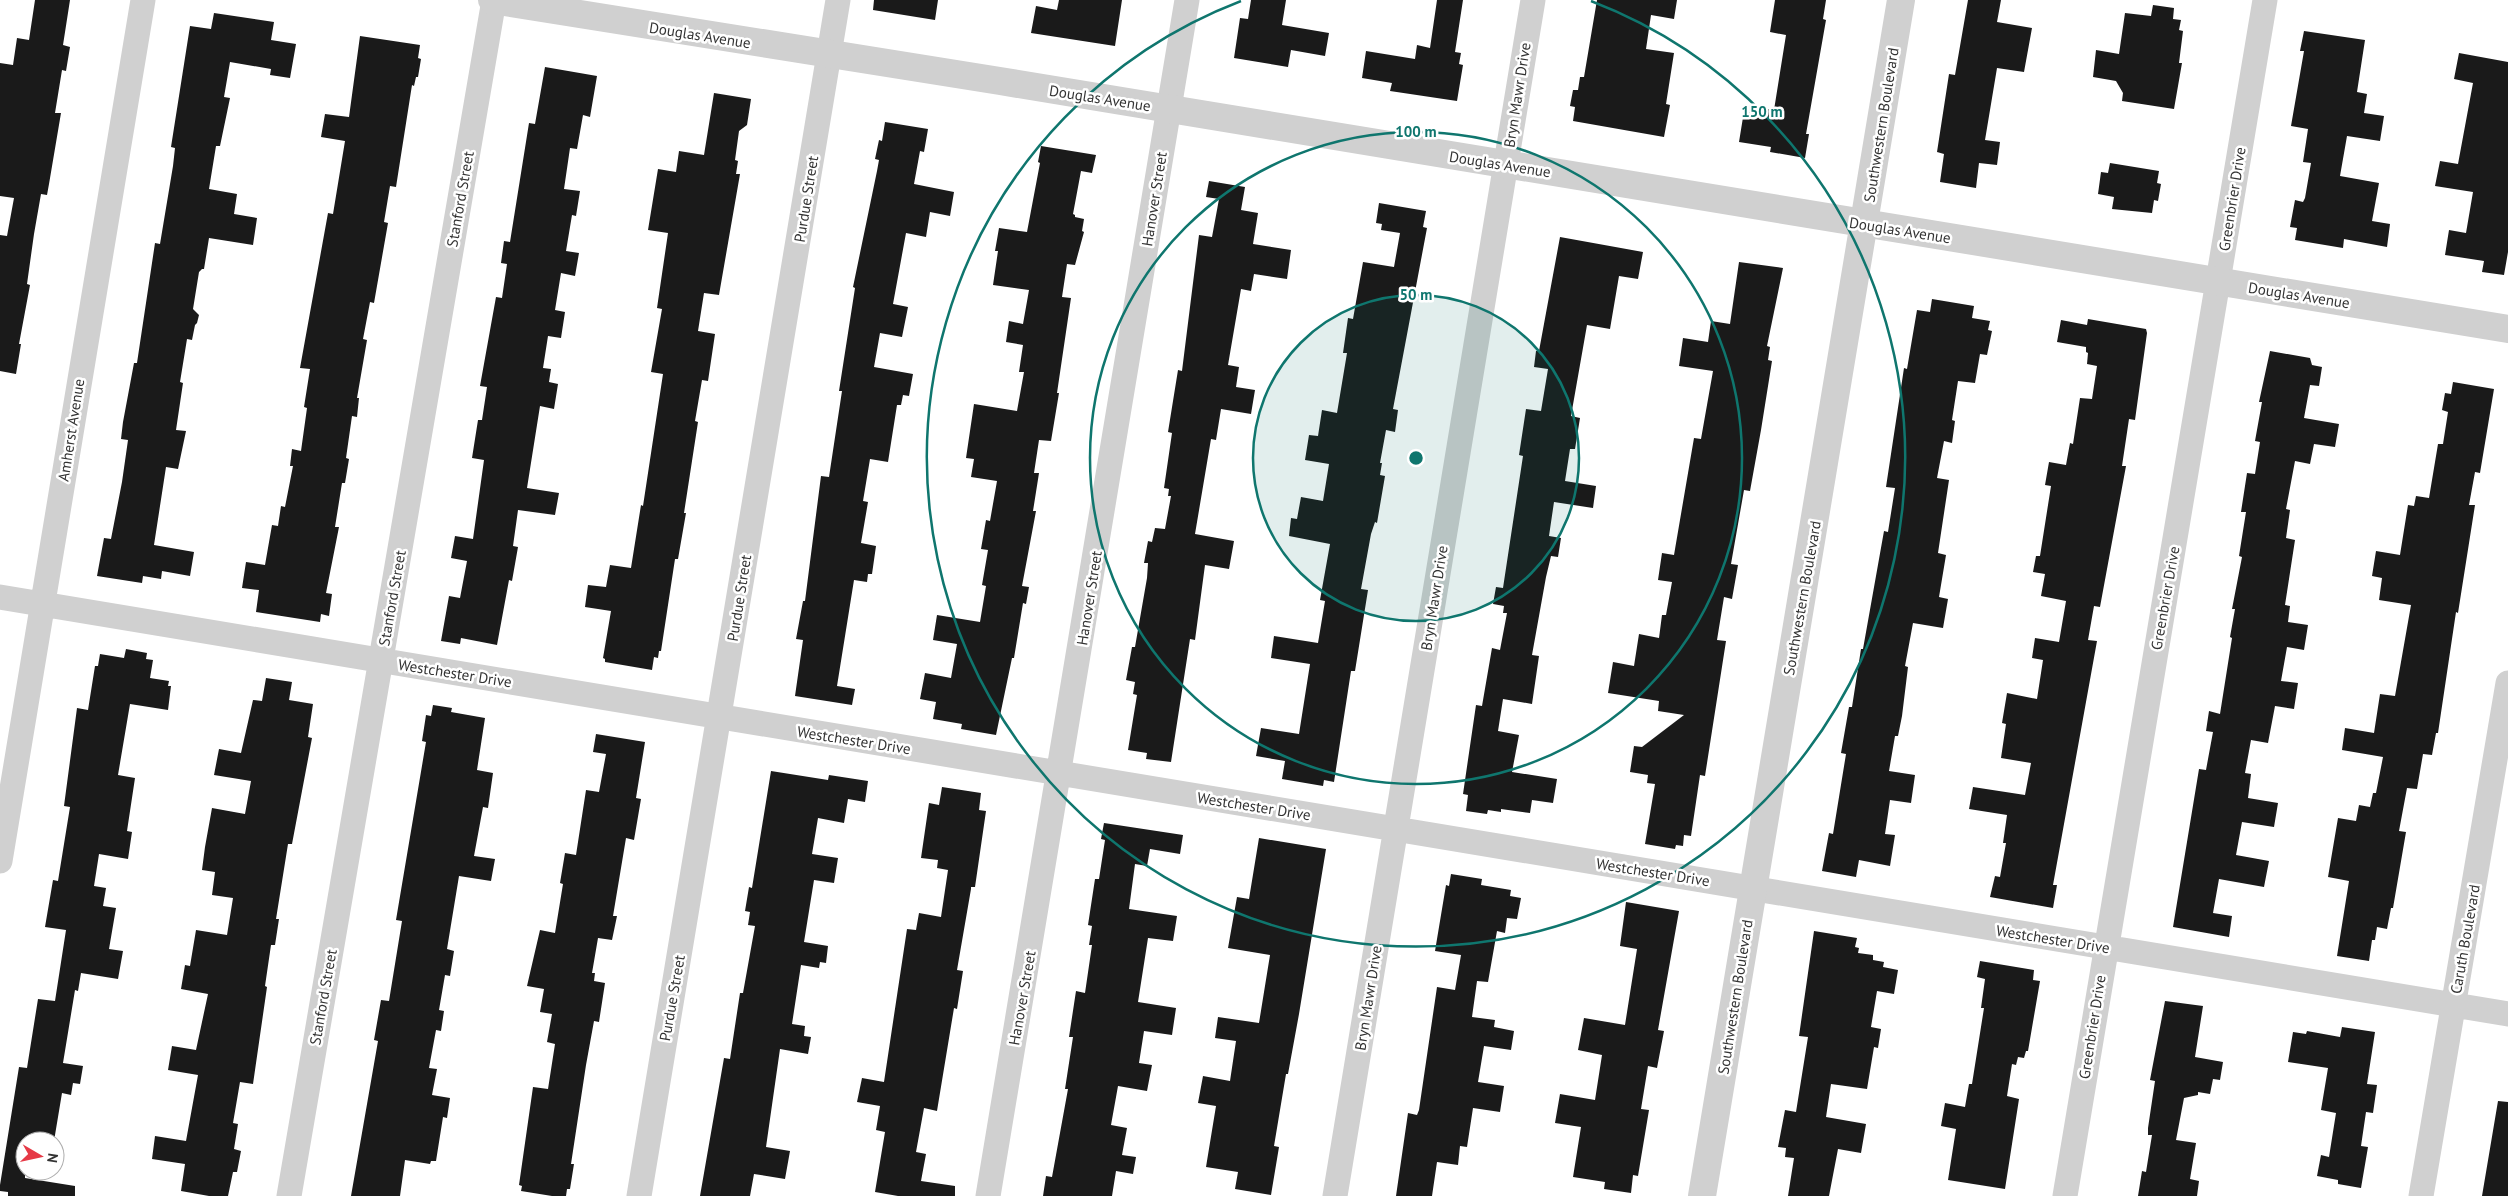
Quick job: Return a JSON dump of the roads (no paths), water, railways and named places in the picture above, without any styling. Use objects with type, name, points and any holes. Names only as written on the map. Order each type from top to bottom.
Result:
[{"type":"street","name":"Amherst Avenue","points":[[0,860],[143,0]]},
{"type":"street","name":"Douglas Avenue","points":[[493,0],[2508,329]]},
{"type":"street","name":"Stanford Street","points":[[289,1196],[493,0]]},
{"type":"street","name":"Purdue Street","points":[[639,1196],[838,0]]},
{"type":"street","name":"Hanover Street","points":[[988,1196],[1060,774],[1187,0]]},
{"type":"street","name":"Bryn Mawr Drive","points":[[1335,1196],[1533,0]]},
{"type":"street","name":"Southwestern Boulevard","points":[[1702,1196],[1901,0]]},
{"type":"street","name":"Greenbrier Drive","points":[[2065,1196],[2105,947],[2265,0]]},
{"type":"street","name":"Westchester Drive","points":[[0,597],[2508,1014]]},
{"type":"street","name":"Caruth Boulevard","points":[[2421,1196],[2508,683]]}]
